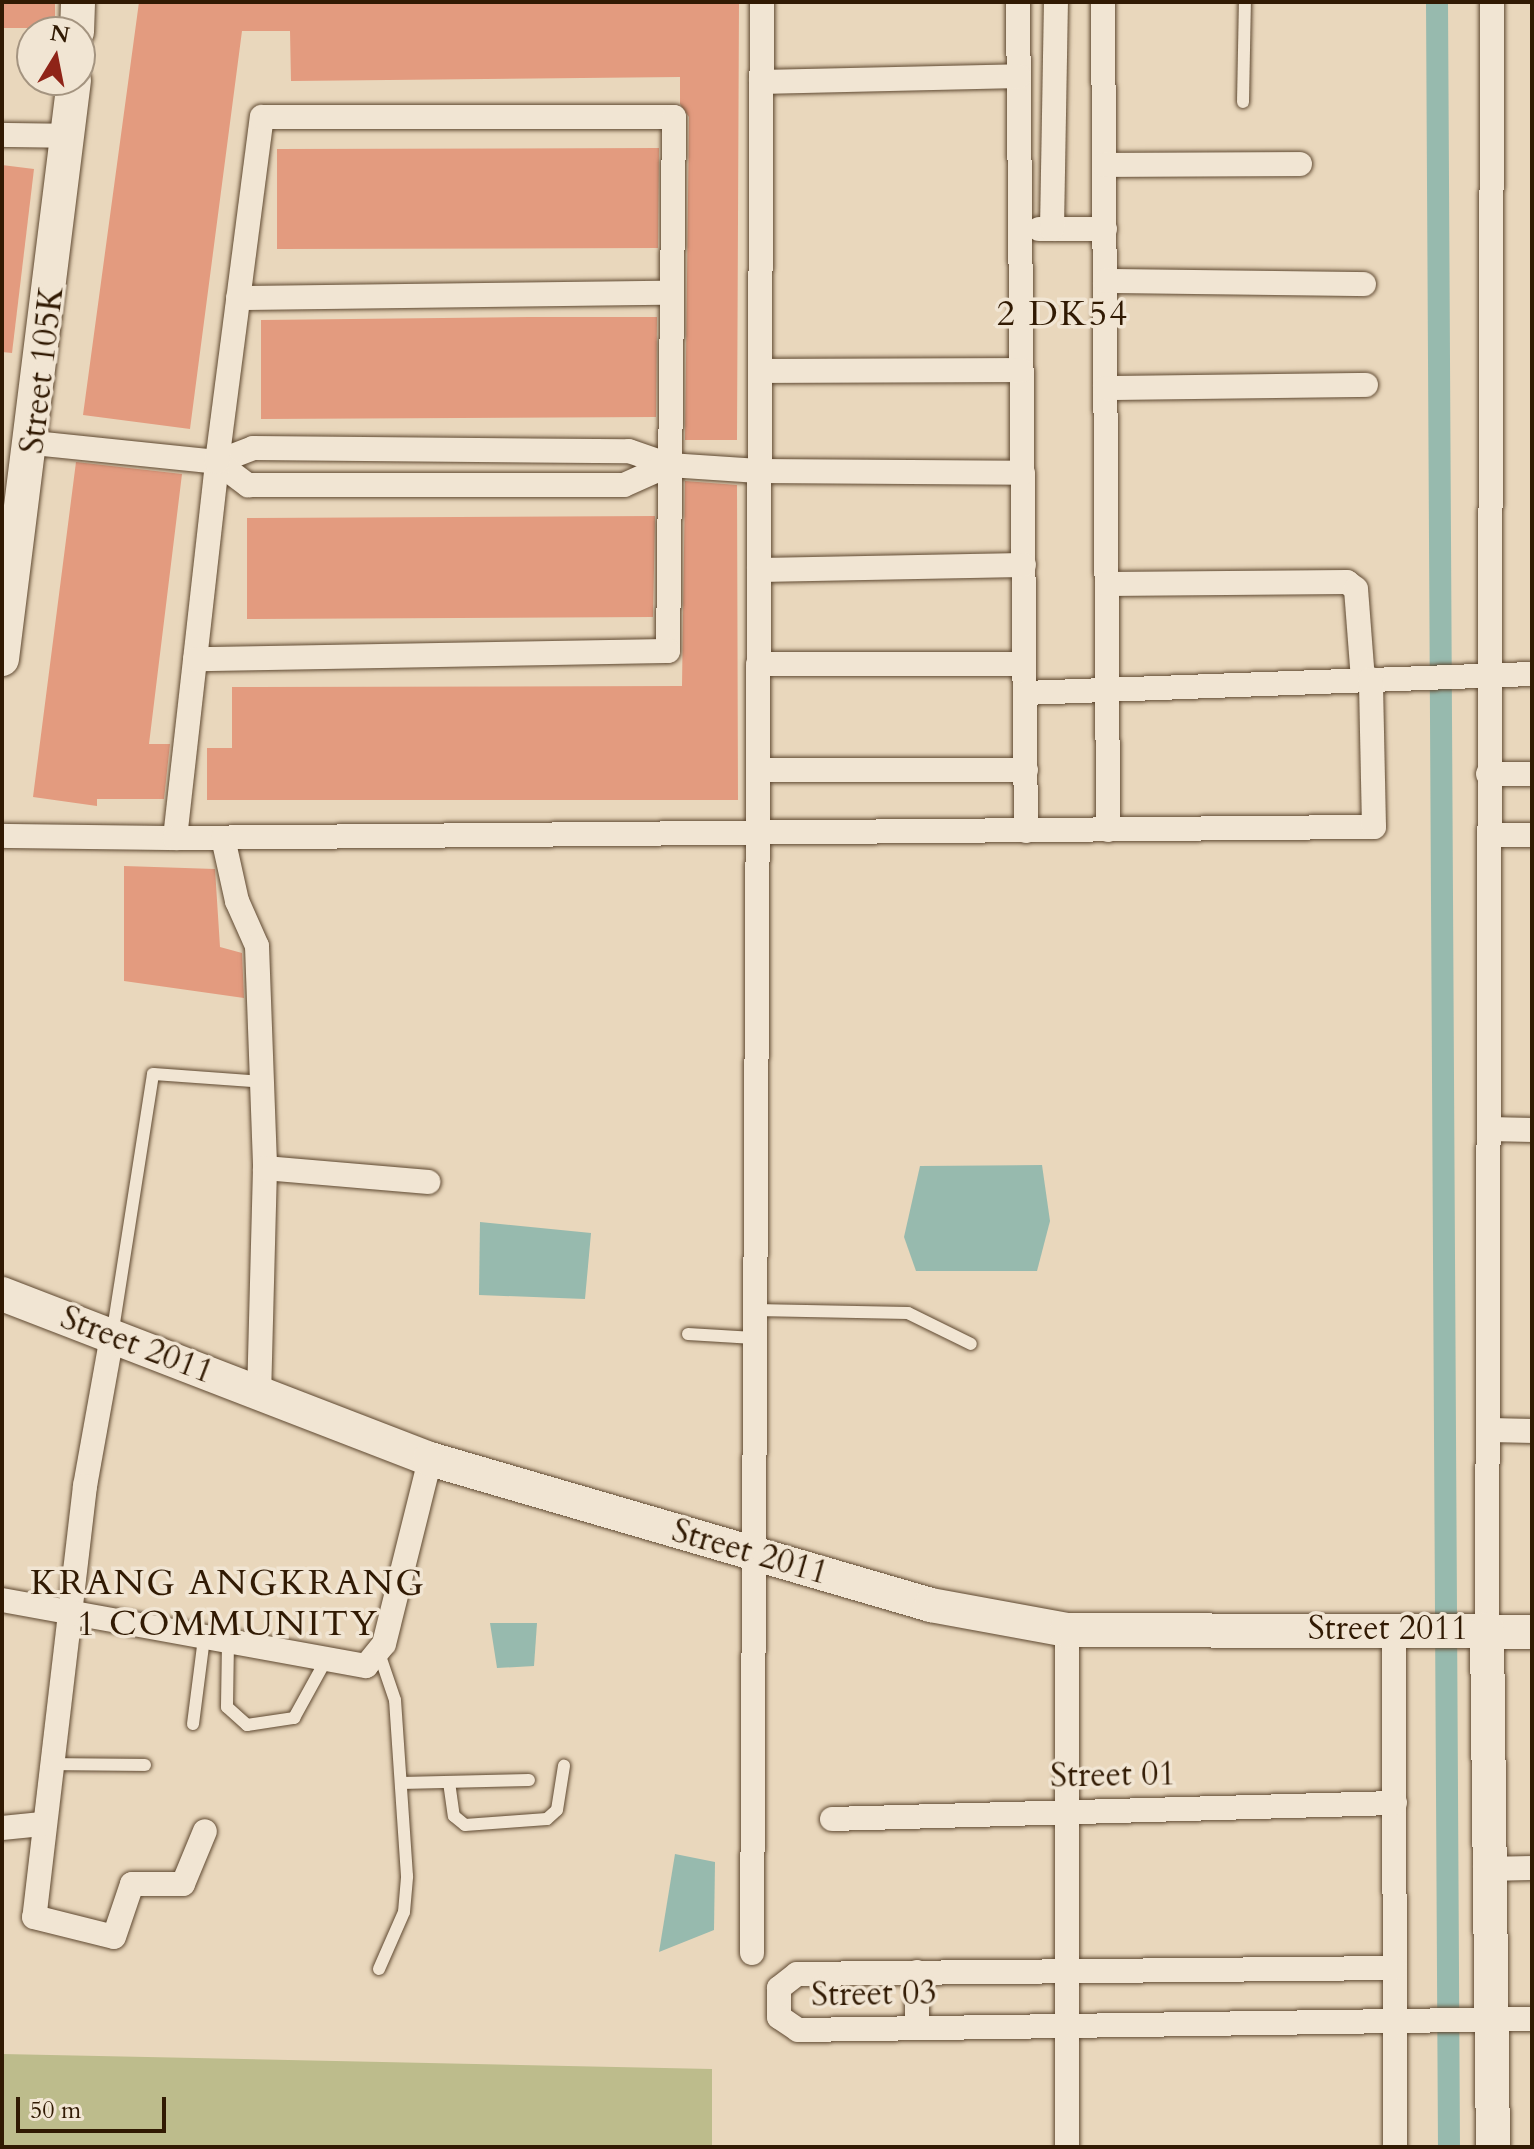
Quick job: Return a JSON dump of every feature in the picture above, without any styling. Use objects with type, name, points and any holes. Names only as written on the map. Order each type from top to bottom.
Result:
[{"type":"main road","name":"Street 105K","points":[[2,659],[34,443],[73,96]]},
{"type":"main road","name":"Street 2011","points":[[2,1294],[430,1459],[931,1605],[1067,1630],[1480,1628],[1532,1632]]},
{"type":"main road","points":[[1480,1628],[1485,2020],[1493,2147]]},
{"type":"street","points":[[752,1953],[762,2]]},
{"type":"street","points":[[1018,2],[1026,831]]},
{"type":"street","points":[[1052,229],[1056,2]]},
{"type":"street","points":[[1103,2],[1108,830]]},
{"type":"street","points":[[1480,1628],[1492,1430],[1488,774],[1477,675],[1492,2]]},
{"type":"street","points":[[761,82],[1019,76]]},
{"type":"street","points":[[175,838],[217,462],[262,117],[674,117],[668,651],[195,659]]},
{"type":"street","points":[[2,135],[70,136]]},
{"type":"street","points":[[1104,165],[1300,164]]},
{"type":"street","points":[[1020,229],[1105,229]]},
{"type":"street","points":[[1105,281],[1364,284]]},
{"type":"street","points":[[238,298],[671,293]]},
{"type":"street","points":[[760,371],[1021,370]]},
{"type":"street","points":[[1105,388],[1366,385]]},
{"type":"street","points":[[34,443],[217,462],[253,448],[629,451],[669,465],[759,471],[1023,473]]},
{"type":"street","points":[[217,462],[248,485],[624,485],[669,465]]},
{"type":"street","points":[[759,570],[1024,565]]},
{"type":"street","points":[[2,836],[223,838],[1374,827],[1367,679],[1356,589],[1347,582],[1107,584]]},
{"type":"street","points":[[758,664],[1024,664]]},
{"type":"street","points":[[1025,693],[1532,674]]},
{"type":"street","points":[[758,770],[1026,770]]},
{"type":"street","points":[[1488,774],[1532,774]]},
{"type":"street","points":[[1489,835],[1532,835]]},
{"type":"street","points":[[223,838],[257,946],[265,1168],[259,1391]]},
{"type":"street","points":[[1490,1129],[1532,1130]]},
{"type":"street","points":[[265,1168],[428,1182]]},
{"type":"street","points":[[112,1336],[50,1764],[34,1917],[104,1939],[119,1931],[132,1884],[183,1884],[205,1831]]},
{"type":"street","points":[[1492,1430],[1532,1431]]},
{"type":"street","points":[[2,1600],[366,1666],[380,1656],[430,1459]]},
{"type":"street","points":[[1395,2147],[1399,2020],[1395,1968],[1395,1803],[1401,1629]]},
{"type":"street","points":[[1067,1630],[1067,2147]]},
{"type":"street","name":"Street 01","points":[[832,1819],[1395,1803]]},
{"type":"street","points":[[2,1828],[42,1824]]},
{"type":"street","points":[[1485,1869],[1532,1868]]},
{"type":"street","name":"Street 03","points":[[1395,1968],[797,1974],[785,1977],[779,2002],[785,2027],[798,2030],[1532,2019]]},
{"type":"street","points":[[917,1972],[917,2028]]},
{"type":"lane","points":[[1243,102],[1245,2]]},
{"type":"lane","points":[[112,1336],[153,1074],[264,1082]]},
{"type":"lane","points":[[755,1310],[908,1313],[971,1344]]},
{"type":"lane","points":[[688,1334],[754,1338]]},
{"type":"lane","points":[[216,1640],[227,1707],[247,1725],[294,1718],[326,1660]]},
{"type":"lane","points":[[193,1724],[216,1640]]},
{"type":"lane","points":[[379,1969],[404,1912],[401,1783],[395,1700],[380,1656]]},
{"type":"lane","points":[[50,1764],[145,1765]]},
{"type":"lane","points":[[449,1782],[454,1816],[465,1825],[547,1819],[557,1810],[564,1766]]},
{"type":"lane","points":[[401,1783],[529,1780]]},
{"type":"shaded area","points":[[2,2054],[712,2069],[712,2147],[2,2147]]},
{"type":"water","points":[[1042,1165],[1050,1221],[1037,1271],[916,1271],[904,1237],[920,1166]]},
{"type":"water","points":[[480,1222],[591,1233],[585,1299],[479,1295]]},
{"type":"water","points":[[490,1623],[537,1623],[534,1666],[497,1668]]},
{"type":"water","points":[[675,1854],[715,1862],[714,1930],[659,1952]]},
{"type":"building","points":[[2,2],[55,2],[55,16],[16,16],[16,28],[2,28]]},
{"type":"building","points":[[139,2],[739,2],[737,440],[685,440],[689,117],[680,104],[680,77],[291,81],[290,31],[242,31],[190,429],[83,415]]},
{"type":"building","points":[[659,148],[658,248],[277,249],[277,149]]},
{"type":"building","points":[[2,165],[34,169],[12,353],[2,352]]},
{"type":"building","points":[[657,317],[656,417],[261,419],[261,320]]},
{"type":"building","points":[[76,462],[182,474],[149,744],[170,744],[164,799],[97,799],[97,806],[33,797]]},
{"type":"building","points":[[685,481],[737,485],[738,800],[207,800],[207,748],[232,748],[232,687],[682,686]]},
{"type":"building","points":[[655,516],[653,617],[247,619],[247,518]]},
{"type":"building","points":[[124,866],[215,869],[220,947],[242,953],[244,998],[124,981]]},
{"type":"waterway","points":[[1437,2],[1449,2147]]},
{"type":"district","name":"2 DK54","points":[[1063,314]]},
{"type":"district","name":"KRANG ANGKRANG 1 COMMUNITY","points":[[228,1602]]}]
